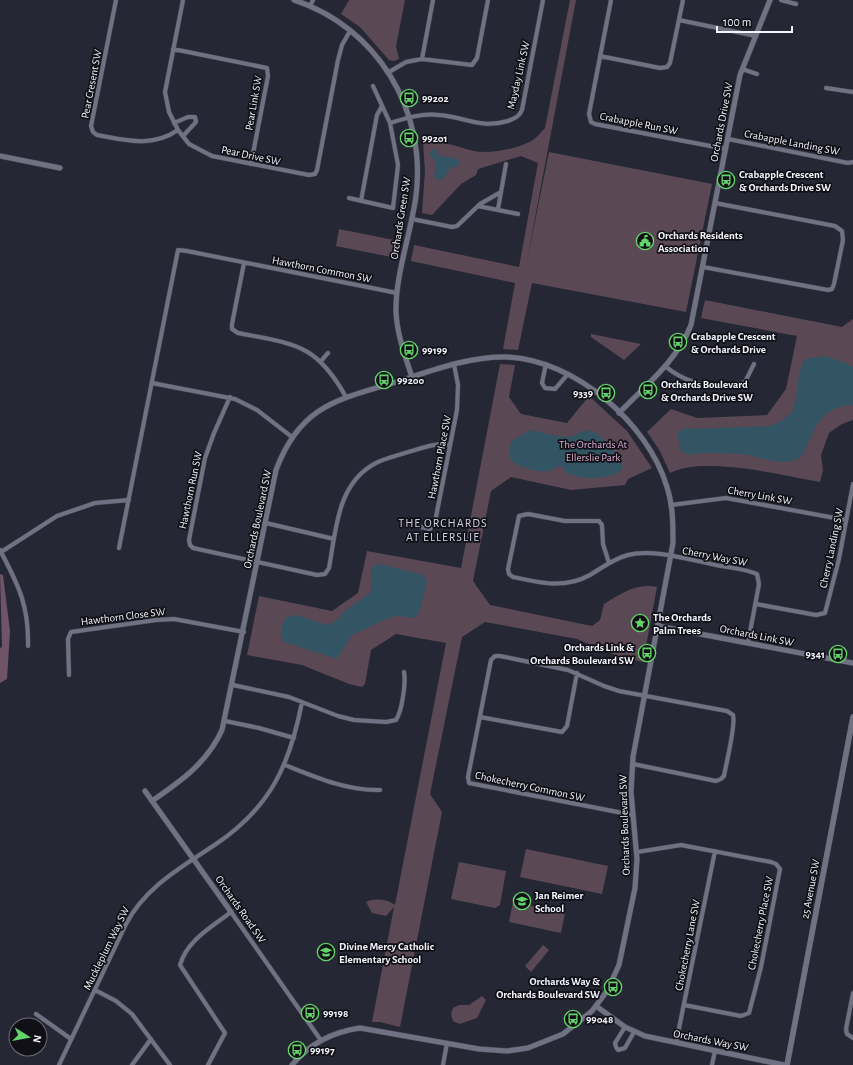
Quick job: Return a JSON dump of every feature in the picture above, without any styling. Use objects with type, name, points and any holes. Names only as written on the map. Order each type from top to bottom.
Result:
[{"type":"main road","name":"25 Avenue SW","points":[[787,1065],[853,717]]},
{"type":"street","name":"Pear Cresent SW","points":[[116,0],[92,126],[93,132],[97,135],[144,142],[160,139],[178,130]]},
{"type":"street","name":"Pear Drive SW","points":[[182,0],[165,92],[169,112],[178,130],[189,144],[212,156],[309,176],[315,174],[338,60],[342,45],[350,31]]},
{"type":"street","name":"Orchards Green SW","points":[[294,0],[310,6],[350,31],[372,52],[389,72],[400,92],[410,117],[417,160],[417,188],[397,293],[396,322],[412,377]]},
{"type":"street","points":[[310,6],[313,0]]},
{"type":"street","points":[[422,59],[433,0]]},
{"type":"street","points":[[389,72],[406,62],[422,59],[437,59],[470,66],[474,63],[488,0]]},
{"type":"street","name":"Mayday Link SW","points":[[390,124],[410,117],[439,115],[473,123],[485,124],[505,122],[517,117],[522,110],[543,0]]},
{"type":"street","name":"Crabapple Run SW","points":[[612,0],[590,114],[590,120],[592,123],[726,149]]},
{"type":"street","points":[[600,56],[660,68],[667,67],[670,63],[683,0]]},
{"type":"street","name":"Orchards Drive SW","points":[[619,413],[665,366],[681,347],[688,332],[703,267],[742,69],[770,0]]},
{"type":"street","points":[[780,0],[796,4]]},
{"type":"street","points":[[679,20],[756,36]]},
{"type":"street","name":"Pear Link SW","points":[[173,49],[267,68],[268,76],[251,164]]},
{"type":"street","name":"Orchards Drive SW","points":[[742,69],[757,74]]},
{"type":"street","points":[[349,198],[393,208],[398,165],[390,124],[373,86]]},
{"type":"street","points":[[826,88],[853,92]]},
{"type":"street","points":[[361,201],[377,116],[382,106]]},
{"type":"street","points":[[174,124],[188,117],[195,117],[196,122],[183,136]]},
{"type":"street","name":"Crabapple Landing SW","points":[[728,139],[848,163],[853,162]]},
{"type":"street","points":[[0,156],[60,168]]},
{"type":"street","points":[[498,210],[506,164]]},
{"type":"street","points":[[412,219],[452,227],[457,226],[478,206],[501,192]]},
{"type":"street","points":[[703,267],[828,290],[832,289],[834,284],[842,247],[843,233],[838,227],[715,203]]},
{"type":"street","points":[[478,206],[518,214]]},
{"type":"street","name":"Hawthorn Common SW","points":[[152,383],[178,250],[187,250],[244,263],[397,293]]},
{"type":"street","points":[[244,263],[232,329],[238,333],[291,344],[321,361],[334,375],[346,397]]},
{"type":"street","points":[[321,361],[328,353]]},
{"type":"street","name":"Orchards Boulevard SW","points":[[152,801],[180,782],[200,764],[214,747],[225,721],[276,470],[292,437],[314,414],[346,397],[454,364],[470,360],[499,357],[526,359],[546,364],[568,373],[587,384],[619,413],[641,437],[653,455],[665,481],[671,505],[673,528],[671,556],[644,696],[633,764],[631,792],[637,852],[635,888],[621,959],[612,982],[596,1006],[578,1024],[563,1034],[528,1048],[493,1051],[360,1028],[348,1030],[320,1040],[292,1065]]},
{"type":"street","name":"Hawthorn Place SW","points":[[408,524],[428,529],[434,525],[459,396],[454,364]]},
{"type":"street","points":[[546,364],[542,383],[546,388],[555,389],[568,373]]},
{"type":"street","points":[[665,366],[677,375],[691,382],[717,385],[745,382],[754,364]]},
{"type":"street","points":[[119,548],[152,383],[230,397],[257,410],[292,437]]},
{"type":"street","name":"Hawthorn Run SW","points":[[230,397],[205,458],[189,543],[193,548],[322,575],[329,568],[334,539]]},
{"type":"street","points":[[266,523],[334,539],[346,492],[362,472],[383,460],[429,446],[450,445]]},
{"type":"street","name":"Cherry Landing SW","points":[[756,604],[816,615],[824,615],[827,609],[853,484]]},
{"type":"street","name":"Cherry Link SW","points":[[671,505],[726,498],[846,520]]},
{"type":"street","points":[[28,646],[28,624],[23,598],[16,579],[1,551],[57,516],[95,503],[129,500]]},
{"type":"street","points":[[609,562],[603,544],[602,525],[599,521],[565,521],[524,514],[519,516],[508,569],[509,574],[513,578],[546,584],[572,585],[609,562],[634,554],[650,553],[671,556]]},
{"type":"street","name":"Cherry Way SW","points":[[671,556],[757,574],[760,580],[748,643]]},
{"type":"street","name":"Hawthorn Close SW","points":[[69,675],[68,639],[71,632],[156,620],[174,619],[244,632]]},
{"type":"street","name":"Orchards Link SW","points":[[658,626],[853,663]]},
{"type":"street","name":"Chokecherry Common SW","points":[[633,764],[716,781],[721,779],[724,773],[734,721],[733,715],[727,711],[644,696],[610,688],[577,673],[564,669],[495,656],[490,662],[468,782],[470,784],[633,815]]},
{"type":"street","points":[[233,685],[275,693],[346,718],[368,722],[393,722],[399,714],[405,683],[404,672]]},
{"type":"street","points":[[480,717],[562,732],[566,726],[577,673]]},
{"type":"street","name":"Muckleplum Way SW","points":[[59,1065],[136,906],[152,888],[193,858],[230,834],[253,813],[270,791],[285,765],[294,738],[302,702]]},
{"type":"street","points":[[225,721],[259,728],[294,738]]},
{"type":"street","points":[[285,765],[337,784],[370,790],[380,790]]},
{"type":"street","name":"Orchards Road SW","points":[[145,790],[320,1040]]},
{"type":"street","name":"Chokecherry Place SW","points":[[637,852],[676,845],[771,862],[779,866],[780,872],[751,1010],[746,1016],[684,1005]]},
{"type":"street","name":"Chokecherry Lane SW","points":[[676,1043],[715,851]]},
{"type":"street","points":[[208,1065],[225,1033],[180,965],[184,956],[196,939],[231,912]]},
{"type":"street","points":[[95,990],[127,1009],[170,1065]]},
{"type":"street","points":[[853,993],[846,1027],[848,1034],[853,1038]]},
{"type":"street","name":"Orchards Way SW","points":[[596,1006],[634,1032],[676,1043],[784,1065]]},
{"type":"street","points":[[36,1014],[72,1039]]},
{"type":"street","points":[[625,1027],[615,1043],[618,1050],[625,1048],[634,1032]]},
{"type":"street","points":[[132,1065],[151,1039]]},
{"type":"street","points":[[443,1065],[447,1043]]},
{"type":"street","points":[[712,1065],[715,1051]]},
{"type":"green space","points":[[349,0],[405,0],[396,46],[399,59],[394,61],[389,60],[360,27],[341,14]]},
{"type":"green space","points":[[570,0],[576,0],[526,266],[549,152],[712,184],[686,312],[532,283],[518,350],[503,349],[515,283],[411,261],[414,245],[519,267],[538,163],[521,156],[478,169],[476,175],[461,184],[432,215],[422,213],[425,171],[423,143],[436,142],[474,151],[487,152],[524,145],[538,136],[545,128]]},
{"type":"green space","points":[[339,229],[399,241],[396,258],[336,246]]},
{"type":"green space","points":[[705,300],[842,327],[853,319],[853,420],[842,424],[829,433],[821,455],[823,470],[820,482],[744,468],[702,466],[685,468],[670,473],[660,451],[647,432],[671,409],[697,418],[767,415],[786,389],[797,336],[701,318]]},
{"type":"green space","points":[[591,334],[641,344],[624,360],[591,337]]},
{"type":"green space","name":"The Orchards At Ellerslie Park","points":[[500,364],[515,365],[509,397],[521,414],[567,423],[589,396],[627,431],[652,468],[628,479],[625,485],[571,490],[511,477],[491,491],[473,581],[490,605],[592,626],[600,620],[604,604],[617,596],[642,586],[657,587],[643,662],[615,655],[577,639],[485,622],[462,637],[430,794],[442,812],[400,1027],[380,1022],[372,1022],[394,907],[386,916],[372,913],[366,902],[381,900],[388,901],[395,905],[446,643],[396,634],[371,650],[365,684],[362,687],[349,684],[302,665],[247,655],[259,596],[332,611],[358,593],[367,551],[461,568]]},
{"type":"green space","points":[[526,849],[608,866],[602,894],[520,877]]},
{"type":"green space","points":[[459,862],[506,871],[500,905],[495,908],[451,899]]},
{"type":"green space","points":[[513,902],[565,913],[561,933],[509,922]]},
{"type":"green space","points":[[543,945],[549,950],[531,972],[525,966]]},
{"type":"green space","points":[[482,996],[486,1000],[477,1018],[460,1024],[453,1021],[451,1014],[453,1008],[459,1005],[469,1005]]},
{"type":"shaded area","points":[[0,574],[3,575],[10,631],[7,679],[0,683],[0,649],[2,646]]},
{"type":"water","points":[[433,149],[437,151],[439,156],[456,158],[459,161],[459,165],[450,169],[441,181],[434,177],[436,163],[429,153]]},
{"type":"water","points":[[824,356],[846,363],[853,367],[853,405],[832,410],[824,415],[814,429],[802,456],[795,460],[780,462],[741,454],[700,453],[693,455],[681,452],[677,435],[684,429],[770,426],[783,420],[792,412],[796,401],[799,373],[805,359]]},
{"type":"water","points":[[530,430],[563,437],[574,436],[588,430],[591,431],[605,441],[619,458],[623,468],[612,475],[586,478],[571,475],[565,472],[563,467],[559,466],[549,471],[538,471],[524,468],[513,462],[510,458],[509,451],[512,441]]},
{"type":"water","points":[[381,564],[423,575],[427,582],[421,607],[417,616],[414,618],[397,616],[389,618],[352,635],[337,659],[284,642],[280,633],[283,623],[287,617],[297,615],[326,625],[335,622],[345,611],[370,593],[372,585],[371,569],[375,565]]},
{"type":"place","name":"99202","points":[[409,98]]},
{"type":"place","name":"99201","points":[[409,138]]},
{"type":"place","name":"Crabapple Crescent & Orchards Drive SW","points":[[726,180]]},
{"type":"place","name":"Orchards Residents Association","points":[[645,241]]},
{"type":"place","name":"Crabapple Crescent & Orchards Drive","points":[[678,342]]},
{"type":"place","name":"99199","points":[[409,350]]},
{"type":"place","name":"99200","points":[[384,380]]},
{"type":"place","name":"Orchards Boulevard & Orchards Drive SW","points":[[648,390]]},
{"type":"place","name":"9339","points":[[606,393]]},
{"type":"place","name":"The Orchards Palm Trees","points":[[640,623]]},
{"type":"place","name":"Orchards Link & Orchards Boulevard SW","points":[[647,653]]},
{"type":"place","name":"9341","points":[[838,654]]},
{"type":"place","name":"Jan Reimer School","points":[[522,901]]},
{"type":"place","name":"Divine Mercy Catholic Elementary School","points":[[326,952]]},
{"type":"place","name":"Orchards Way & Orchards Boulevard SW","points":[[613,987]]},
{"type":"place","name":"99198","points":[[310,1013]]},
{"type":"place","name":"99048","points":[[573,1019]]},
{"type":"place","name":"99197","points":[[297,1050]]},
{"type":"district","name":"THE ORCHARDS AT ELLERSLIE","points":[[443,530]]}]
